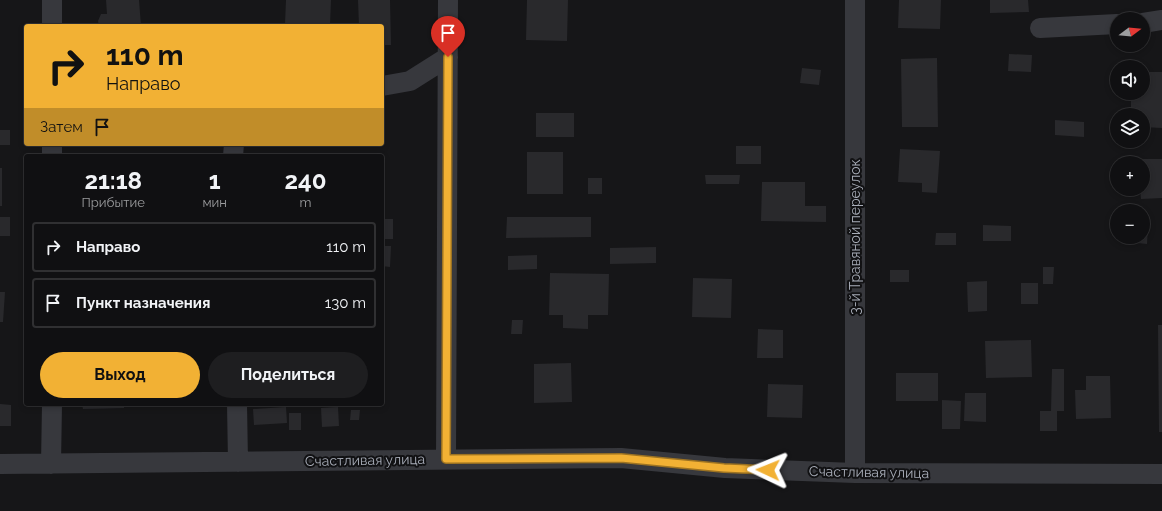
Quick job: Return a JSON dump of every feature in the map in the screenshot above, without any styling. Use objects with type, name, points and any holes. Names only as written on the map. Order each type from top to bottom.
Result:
[{"type":"street","points":[[52,0],[52,24]]},
{"type":"street","points":[[446,459],[448,0]]},
{"type":"street","name":"3-й Травяной переулок","points":[[855,0],[855,473]]},
{"type":"street","points":[[1150,21],[1162,20]]},
{"type":"street","points":[[1040,28],[1110,24]]},
{"type":"street","points":[[384,86],[410,81],[448,57]]},
{"type":"street","points":[[51,464],[52,406]]},
{"type":"street","points":[[237,406],[238,462]]},
{"type":"street","name":"Счастливая улица","points":[[0,464],[621,458],[724,468],[855,473],[1162,474]]},
{"type":"building","points":[[106,0],[139,0],[141,24],[99,24],[98,21],[101,14],[107,14]]},
{"type":"building","points":[[286,0],[331,0],[330,24],[285,24]]},
{"type":"building","points":[[358,0],[390,0],[391,45],[384,45],[384,24],[359,24]]},
{"type":"building","points":[[527,0],[568,0],[567,41],[526,40]]},
{"type":"building","points":[[899,0],[941,0],[940,29],[898,28]]},
{"type":"building","points":[[990,0],[1028,0],[1029,12],[990,13]]},
{"type":"building","points":[[1009,54],[1032,55],[1031,72],[1008,71]]},
{"type":"building","points":[[937,58],[938,127],[902,127],[901,59]]},
{"type":"building","points":[[802,68],[821,70],[819,85],[800,83]]},
{"type":"building","points":[[1150,72],[1162,72],[1162,128],[1150,127],[1150,108],[1131,108],[1131,100],[1150,100]]},
{"type":"building","points":[[536,113],[574,113],[574,137],[536,137]]},
{"type":"building","points":[[1055,120],[1084,122],[1084,137],[1055,135]]},
{"type":"building","points":[[0,130],[10,130],[10,145],[0,145]]},
{"type":"building","points":[[736,146],[761,146],[761,164],[736,164]]},
{"type":"building","points":[[900,149],[940,151],[937,193],[922,192],[922,183],[898,182]]},
{"type":"building","points":[[527,152],[563,152],[563,194],[527,194]]},
{"type":"building","points":[[1150,159],[1162,159],[1162,198],[1141,199],[1141,196],[1150,196]]},
{"type":"building","points":[[0,168],[2,168],[2,206],[0,206]]},
{"type":"building","points":[[705,175],[740,175],[739,184],[706,184]]},
{"type":"building","points":[[588,178],[602,178],[602,194],[588,194]]},
{"type":"building","points":[[762,182],[805,182],[805,206],[826,206],[826,222],[761,221]]},
{"type":"building","points":[[0,217],[10,217],[10,236],[0,236]]},
{"type":"building","points":[[507,217],[591,217],[591,237],[506,238]]},
{"type":"building","points":[[384,219],[393,219],[393,239],[384,239]]},
{"type":"building","points":[[983,225],[1011,226],[1011,241],[983,241]]},
{"type":"building","points":[[936,233],[956,233],[956,245],[935,245]]},
{"type":"building","points":[[384,246],[391,246],[390,267],[384,266]]},
{"type":"building","points":[[656,247],[656,263],[610,264],[610,248]]},
{"type":"building","points":[[537,255],[537,269],[508,270],[508,256]]},
{"type":"building","points":[[1043,267],[1054,267],[1053,284],[1043,284]]},
{"type":"building","points":[[890,270],[909,270],[909,282],[890,282]]},
{"type":"building","points":[[550,273],[609,274],[608,315],[588,315],[588,329],[563,328],[563,315],[549,315]]},
{"type":"building","points":[[693,278],[732,279],[731,318],[692,317]]},
{"type":"building","points":[[987,281],[987,311],[968,312],[967,282]]},
{"type":"building","points":[[1021,283],[1038,283],[1038,304],[1021,304]]},
{"type":"building","points":[[0,292],[5,292],[3,322],[0,322]]},
{"type":"building","points":[[512,320],[523,320],[522,334],[511,334]]},
{"type":"building","points":[[1158,325],[1162,325],[1162,432],[1159,432]]},
{"type":"building","points":[[758,329],[783,330],[783,358],[757,358]]},
{"type":"building","points":[[1031,340],[1032,377],[986,378],[985,341]]},
{"type":"building","points":[[571,363],[572,402],[534,403],[534,364]]},
{"type":"building","points":[[1052,369],[1064,369],[1064,411],[1057,411],[1057,431],[1040,431],[1040,411],[1051,411]]},
{"type":"building","points":[[896,373],[938,373],[938,401],[896,401]]},
{"type":"building","points":[[1086,376],[1110,376],[1111,418],[1076,419],[1075,390],[1086,390]]},
{"type":"building","points":[[768,384],[803,385],[802,418],[767,417]]},
{"type":"building","points":[[965,393],[986,393],[986,422],[964,421]]},
{"type":"building","points":[[942,400],[961,401],[960,429],[942,429]]},
{"type":"building","points":[[0,404],[11,405],[11,426],[0,426]]},
{"type":"building","points":[[82,406],[124,406],[124,408],[83,409]]},
{"type":"building","points":[[286,407],[287,423],[254,425],[253,409]]},
{"type":"building","points":[[338,407],[339,426],[322,427],[321,408]]},
{"type":"building","points":[[351,410],[360,410],[359,420],[350,420]]},
{"type":"building","points":[[289,413],[301,413],[301,430],[289,430]]},
{"type":"route","points":[[448,57],[446,459],[621,458],[724,468],[768,470]]}]
